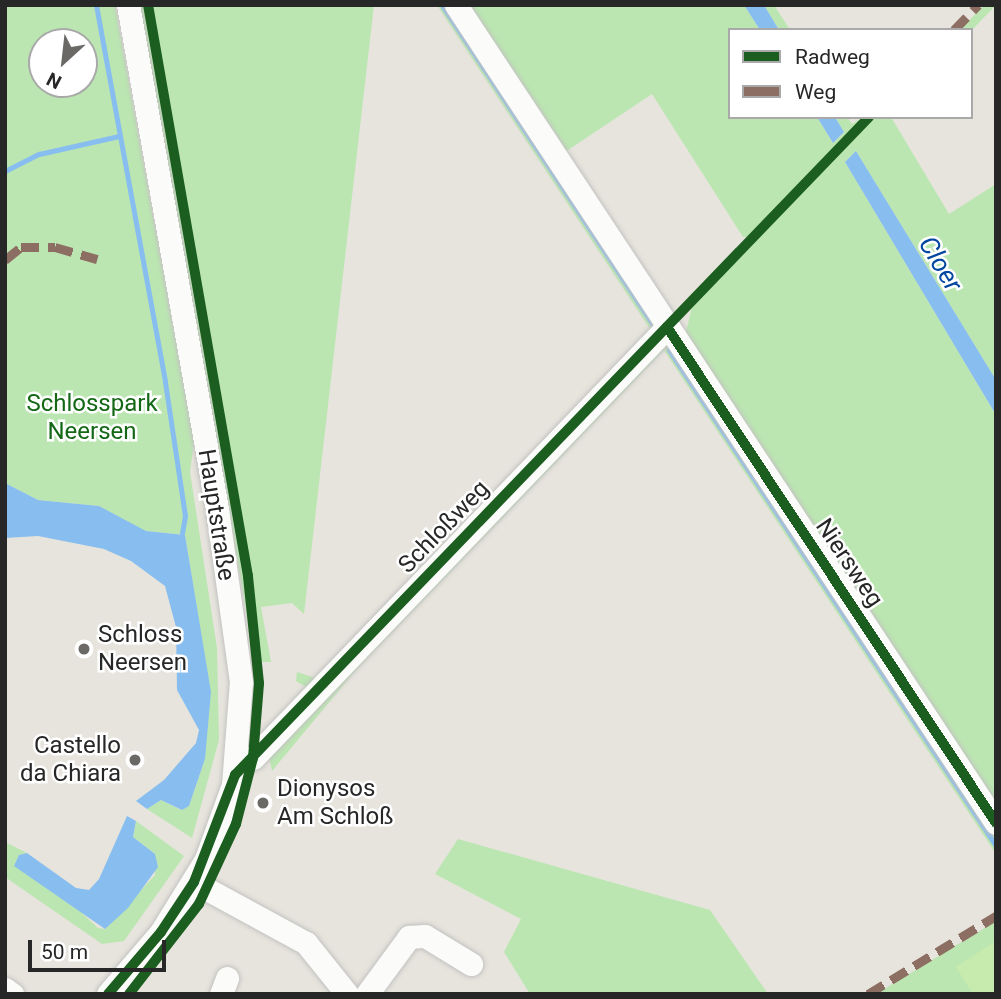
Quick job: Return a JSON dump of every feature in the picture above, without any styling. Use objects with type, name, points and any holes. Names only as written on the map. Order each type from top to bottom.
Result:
[{"type":"street","name":"Hauptstraße","points":[[108,994],[161,932],[194,881],[233,785],[241,682],[217,509],[128,5]]},
{"type":"street","name":"Niersweg","points":[[456,5],[996,823]]},
{"type":"street","name":"Schloßweg","points":[[253,758],[667,327]]},
{"type":"street","points":[[194,881],[306,943],[347,994]]},
{"type":"street","points":[[368,994],[409,937],[425,936],[471,964]]},
{"type":"street","points":[[5,989],[12,994]]},
{"type":"green space","name":"Schlosspark Neersen","points":[[5,5],[115,5],[194,442],[190,472],[217,648],[219,740],[192,838],[147,809],[161,800],[181,810],[189,806],[205,759],[203,648],[185,535],[145,531],[99,506],[38,500],[5,483]]},
{"type":"green space","points":[[138,5],[374,5],[304,614],[292,603],[261,607],[271,662],[259,662],[254,655]]},
{"type":"green space","points":[[437,5],[448,5],[659,325],[318,682],[306,687],[296,681],[297,672],[318,679],[652,332]]},
{"type":"green space","points":[[463,5],[744,5],[759,28],[728,28],[728,119],[818,119],[833,143],[844,132],[836,119],[848,119],[852,124],[861,119],[748,237],[743,237],[652,94],[562,154]]},
{"type":"green space","points":[[764,5],[774,5],[789,28],[778,28]]},
{"type":"green space","points":[[984,5],[996,5],[973,29],[962,28]]},
{"type":"green space","points":[[873,119],[892,119],[949,214],[996,184],[996,380],[856,151],[845,162],[996,415],[996,813],[684,340],[692,307]]},
{"type":"green space","points":[[671,342],[996,835],[996,854],[664,350],[355,671],[272,771],[268,753],[648,354]]},
{"type":"green space","points":[[136,821],[184,856],[124,941],[102,944],[5,877],[5,842],[27,853],[19,855],[98,928],[105,929],[155,875],[155,854],[133,837]]},
{"type":"green space","points":[[458,839],[710,910],[768,994],[530,994],[504,952],[521,919],[435,874]]},
{"type":"green space","points":[[996,921],[996,994],[876,994]]},
{"type":"green space","points":[[996,941],[996,994],[973,994],[956,967]]},
{"type":"water","points":[[744,5],[764,5],[778,28],[759,28]]},
{"type":"water","points":[[818,119],[836,119],[844,132],[833,143]]},
{"type":"water","points":[[856,151],[996,380],[996,415],[845,162]]},
{"type":"water","points":[[5,483],[38,500],[99,506],[146,531],[185,535],[211,692],[205,759],[189,806],[182,810],[161,800],[147,809],[136,801],[164,780],[196,743],[199,730],[177,690],[176,627],[165,586],[131,561],[104,549],[38,536],[5,538]]},
{"type":"water","points":[[127,816],[136,821],[133,837],[155,854],[158,867],[128,908],[105,929],[14,866],[19,855],[27,853],[76,888],[89,890],[99,879]]},
{"type":"waterway","points":[[96,5],[165,382],[185,516],[182,533]]},
{"type":"waterway","points":[[442,5],[652,324]]},
{"type":"waterway","points":[[5,171],[39,154],[119,136]]},
{"type":"waterway","points":[[669,350],[996,846]]},
{"type":"marked path","points":[[956,28],[978,5]]},
{"type":"marked path","points":[[5,260],[21,247],[55,247],[97,259]]},
{"type":"marked path","points":[[868,994],[996,916]]},
{"type":"cycle path","points":[[129,994],[199,904],[236,824],[253,758],[259,683],[248,576],[148,5]]},
{"type":"cycle path","points":[[108,994],[161,932],[194,882],[235,775],[867,119]]},
{"type":"cycle path","points":[[667,327],[996,823]]},
{"type":"place","name":"Schloss Neersen","points":[[84,649]]},
{"type":"place","name":"Castello da Chiara","points":[[135,760]]},
{"type":"place","name":"Dionysos Am Schloß","points":[[263,803]]},
{"type":"water label","name":"Cloer","points":[[940,264]]}]
